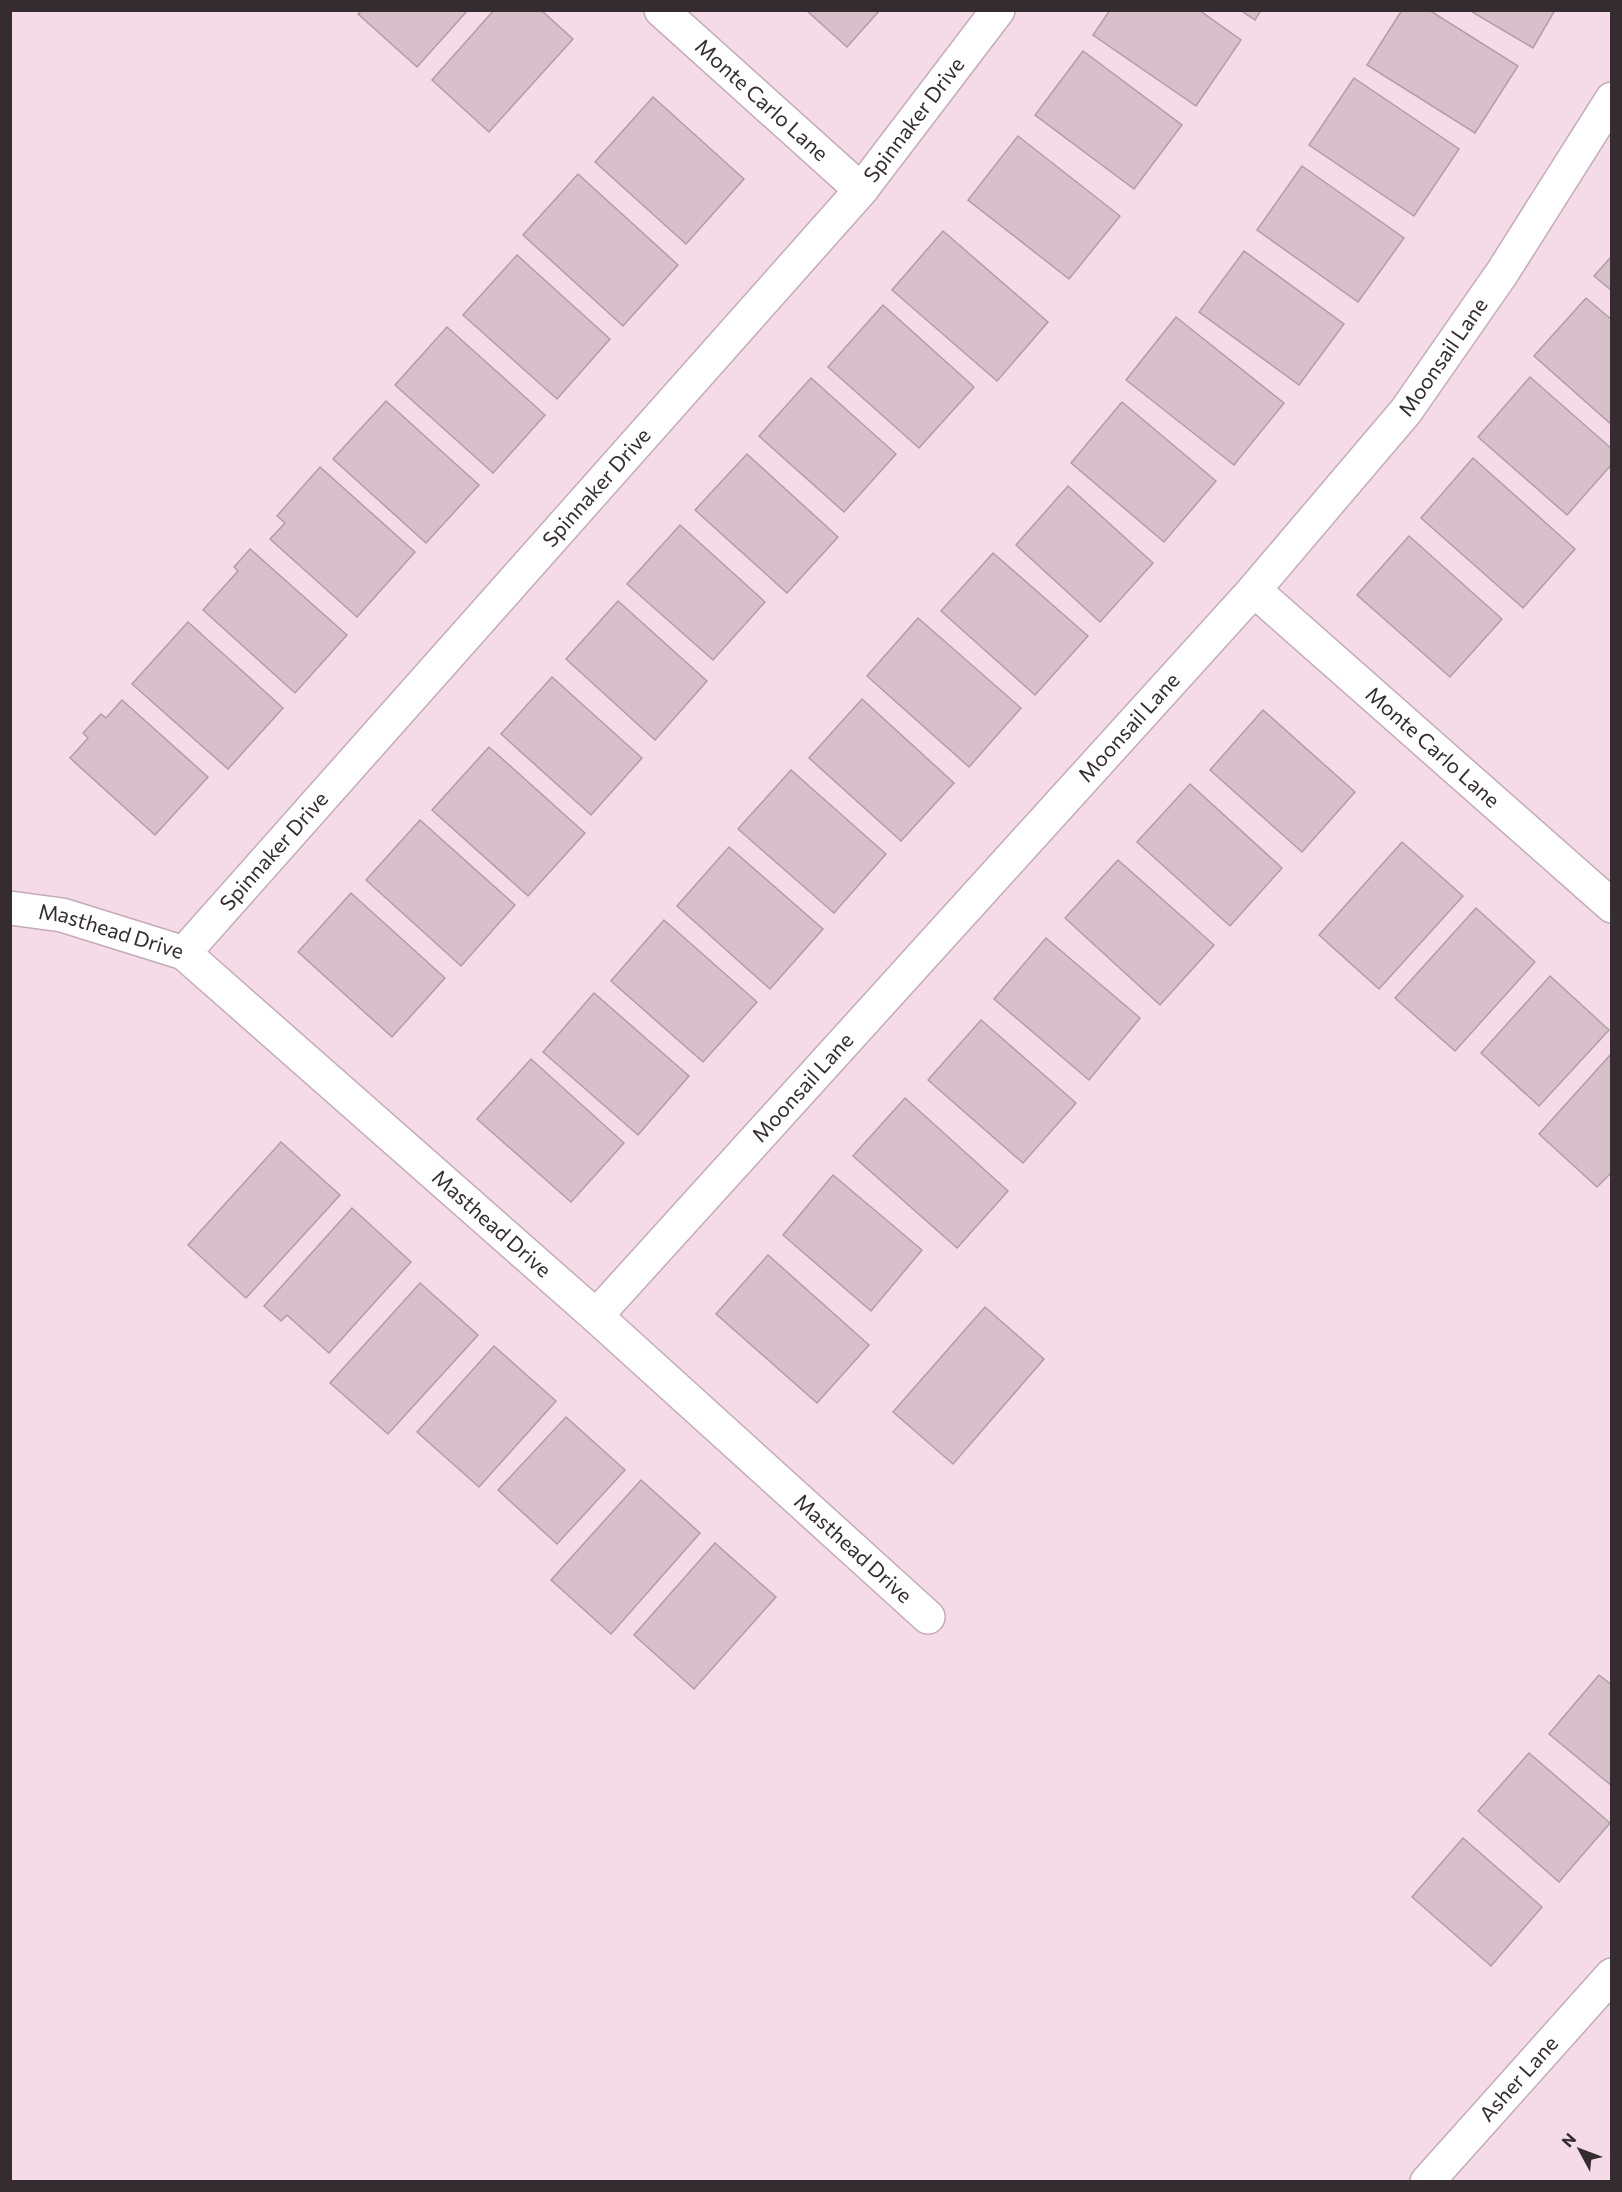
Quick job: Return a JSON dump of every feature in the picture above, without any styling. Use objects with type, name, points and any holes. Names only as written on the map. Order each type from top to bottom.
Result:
[{"type":"street","name":"Monte Carlo Lane","points":[[661,10],[861,190]]},
{"type":"street","name":"Spinnaker Drive","points":[[184,953],[861,190],[998,10]]},
{"type":"street","name":"Moonsail Lane","points":[[596,1316],[1254,590],[1406,411],[1502,273],[1611,99]]},
{"type":"street","name":"Monte Carlo Lane","points":[[1254,590],[1611,906]]},
{"type":"street","name":"Masthead Drive","points":[[10,908],[62,915],[184,953],[596,1316],[928,1617]]},
{"type":"street","name":"Asher Lane","points":[[1426,2181],[1611,1975]]},
{"type":"building","points":[[362,10],[468,10],[417,67],[358,14]]},
{"type":"building","points":[[494,10],[541,10],[573,39],[489,132],[432,80]]},
{"type":"building","points":[[806,10],[880,10],[847,47]]},
{"type":"building","points":[[1110,10],[1199,10],[1241,40],[1196,106],[1093,35]]},
{"type":"building","points":[[1240,10],[1261,10],[1255,20]]},
{"type":"building","points":[[1402,10],[1429,10],[1518,66],[1475,133],[1367,65]]},
{"type":"building","points":[[1469,10],[1555,10],[1533,48]]},
{"type":"building","points":[[1083,51],[1182,125],[1134,189],[1035,115]]},
{"type":"building","points":[[1354,78],[1459,149],[1414,216],[1309,145]]},
{"type":"building","points":[[653,97],[744,179],[686,244],[595,162]]},
{"type":"building","points":[[1018,136],[1120,216],[1069,279],[968,200]]},
{"type":"building","points":[[1302,166],[1404,238],[1358,302],[1257,230]]},
{"type":"building","points":[[578,174],[678,265],[623,326],[523,235]]},
{"type":"building","points":[[943,231],[1048,322],[997,381],[892,290]]},
{"type":"building","points":[[1244,251],[1344,324],[1299,385],[1199,312]]},
{"type":"building","points":[[517,255],[610,339],[557,399],[463,315]]},
{"type":"building","points":[[1612,256],[1612,291],[1594,276]]},
{"type":"building","points":[[1586,298],[1612,320],[1612,425],[1534,356]]},
{"type":"building","points":[[883,305],[974,387],[919,448],[828,367]]},
{"type":"building","points":[[1176,317],[1284,403],[1234,465],[1126,380]]},
{"type":"building","points":[[447,327],[545,415],[493,473],[395,385]]},
{"type":"building","points":[[1530,377],[1612,449],[1612,464],[1567,515],[1478,437]]},
{"type":"building","points":[[811,378],[896,454],[844,512],[759,436]]},
{"type":"building","points":[[386,401],[479,485],[426,543],[333,459]]},
{"type":"building","points":[[1122,402],[1216,481],[1164,542],[1071,463]]},
{"type":"building","points":[[747,454],[838,537],[787,593],[695,510]]},
{"type":"building","points":[[1473,458],[1575,549],[1523,608],[1421,518]]},
{"type":"building","points":[[320,467],[415,552],[357,617],[270,539],[285,523],[277,516]]},
{"type":"building","points":[[1068,486],[1153,563],[1100,622],[1016,545]]},
{"type":"building","points":[[680,525],[765,602],[713,660],[627,584]]},
{"type":"building","points":[[1409,536],[1502,619],[1450,677],[1357,595]]},
{"type":"building","points":[[250,549],[347,635],[295,693],[203,610],[238,571],[234,567]]},
{"type":"building","points":[[993,553],[1088,636],[1035,695],[941,611]]},
{"type":"building","points":[[618,601],[707,681],[655,740],[566,659]]},
{"type":"building","points":[[918,618],[1021,708],[969,767],[867,676]]},
{"type":"building","points":[[188,622],[283,708],[228,769],[132,684]]},
{"type":"building","points":[[552,677],[642,758],[591,815],[501,734]]},
{"type":"building","points":[[862,699],[954,783],[901,841],[809,758]]},
{"type":"building","points":[[122,700],[208,777],[155,835],[70,758],[88,738],[83,733],[101,714],[106,718]]},
{"type":"building","points":[[1263,710],[1355,792],[1302,852],[1210,770]]},
{"type":"building","points":[[489,747],[585,833],[528,896],[432,810]]},
{"type":"building","points":[[791,770],[886,854],[834,913],[738,829]]},
{"type":"building","points":[[1190,784],[1282,868],[1230,926],[1137,842]]},
{"type":"building","points":[[420,820],[515,905],[461,966],[366,880]]},
{"type":"building","points":[[1402,842],[1463,896],[1379,989],[1319,935]]},
{"type":"building","points":[[729,847],[823,929],[770,989],[677,906]]},
{"type":"building","points":[[1118,860],[1214,945],[1160,1005],[1065,918]]},
{"type":"building","points":[[351,893],[445,978],[392,1037],[298,952]]},
{"type":"building","points":[[1476,908],[1535,962],[1455,1051],[1395,998]]},
{"type":"building","points":[[664,920],[757,1002],[703,1062],[611,981]]},
{"type":"building","points":[[1046,938],[1140,1018],[1089,1080],[994,999]]},
{"type":"building","points":[[1550,976],[1609,1030],[1539,1106],[1481,1053]]},
{"type":"building","points":[[594,993],[689,1076],[638,1135],[543,1052]]},
{"type":"building","points":[[981,1020],[1076,1103],[1023,1163],[928,1080]]},
{"type":"building","points":[[1612,1053],[1612,1172],[1597,1187],[1539,1134]]},
{"type":"building","points":[[531,1059],[624,1143],[571,1202],[477,1119]]},
{"type":"building","points":[[905,1098],[1008,1191],[957,1248],[853,1156]]},
{"type":"building","points":[[281,1142],[340,1195],[246,1298],[188,1245]]},
{"type":"building","points":[[833,1175],[922,1250],[871,1311],[783,1235]]},
{"type":"building","points":[[352,1208],[411,1262],[329,1353],[287,1315],[281,1321],[264,1306]]},
{"type":"building","points":[[768,1255],[869,1345],[817,1403],[716,1314]]},
{"type":"building","points":[[420,1283],[478,1335],[388,1434],[330,1383]]},
{"type":"building","points":[[985,1307],[1044,1359],[953,1464],[893,1412]]},
{"type":"building","points":[[494,1346],[556,1401],[479,1487],[417,1432]]},
{"type":"building","points":[[566,1417],[625,1470],[557,1544],[498,1490]]},
{"type":"building","points":[[641,1480],[700,1533],[611,1634],[551,1580]]},
{"type":"building","points":[[715,1543],[776,1597],[694,1689],[634,1635]]},
{"type":"building","points":[[1599,1675],[1612,1685],[1612,1786],[1549,1734]]},
{"type":"building","points":[[1529,1753],[1610,1823],[1559,1882],[1478,1811]]},
{"type":"building","points":[[1463,1838],[1542,1907],[1491,1966],[1412,1897]]}]
